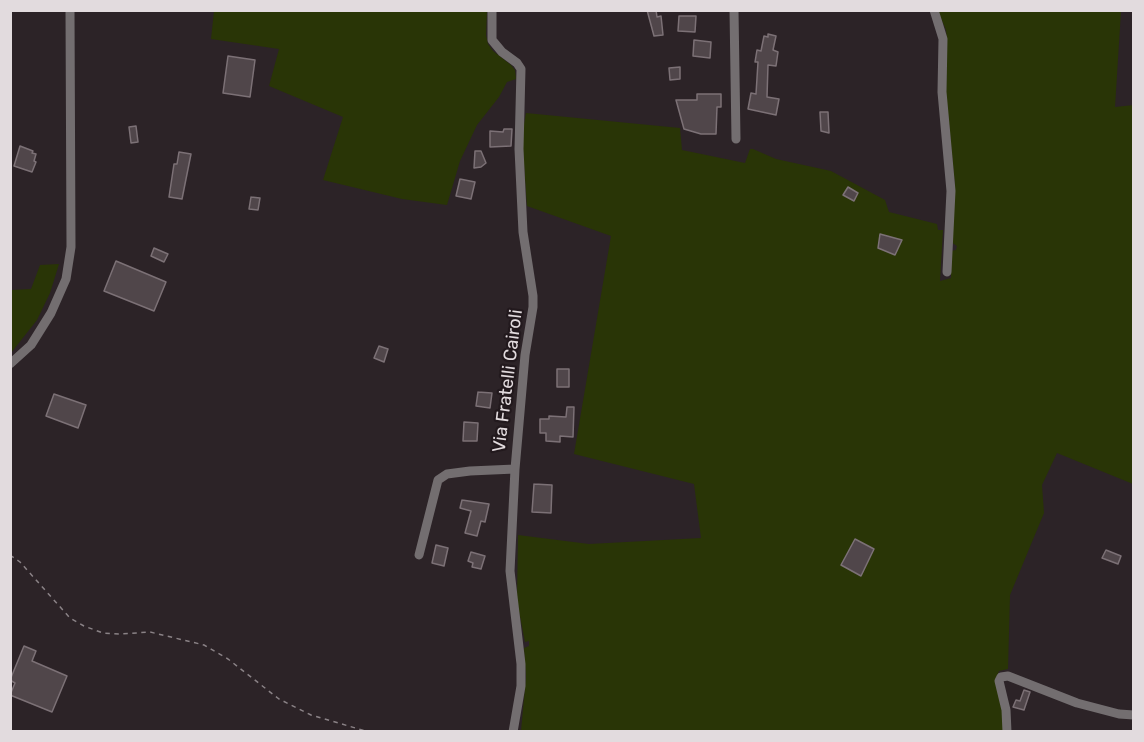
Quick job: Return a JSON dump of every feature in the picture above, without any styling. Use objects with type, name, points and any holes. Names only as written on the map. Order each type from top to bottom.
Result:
[{"type":"street","points":[[10,364],[31,345],[51,313],[66,279],[71,247],[70,10]]},
{"type":"street","name":"Via Fratelli Cairoli","points":[[492,10],[492,40],[521,69],[519,149],[523,232],[533,296],[514,469],[510,571],[519,643],[521,686],[513,732]]},
{"type":"street","points":[[734,10],[736,139]]},
{"type":"street","points":[[934,10],[943,39],[942,92],[951,191],[947,272]]},
{"type":"street","points":[[419,555],[438,480],[447,474],[514,469]]},
{"type":"street","points":[[1007,732],[1006,710],[999,681],[1001,676],[1008,676],[1077,703],[1134,716]]},
{"type":"path","points":[[10,555],[20,562],[70,618],[84,626],[103,633],[150,632],[204,645],[228,659],[279,699],[311,716],[369,732]]},
{"type":"green space","points":[[214,11],[487,11],[488,44],[515,70],[516,79],[507,82],[499,97],[477,125],[460,161],[447,205],[402,199],[323,180],[343,117],[269,86],[279,49],[211,39]]},
{"type":"green space","points":[[938,11],[1121,11],[1115,107],[1134,105],[1133,484],[1057,453],[1042,485],[1044,513],[1010,595],[1008,669],[999,671],[996,679],[1003,711],[1004,731],[521,731],[526,677],[524,648],[529,646],[529,641],[525,642],[517,601],[518,535],[589,544],[701,538],[694,484],[574,454],[611,236],[527,206],[522,135],[526,113],[680,128],[682,150],[745,163],[750,149],[753,149],[776,159],[831,171],[885,200],[889,212],[937,224],[938,230],[943,230],[940,281],[951,278],[951,251],[956,250],[957,246],[951,242],[955,185],[946,93],[947,39],[946,30]]},
{"type":"green space","points":[[59,264],[50,293],[37,320],[11,353],[11,290],[31,289],[40,265]]},
{"type":"building","points":[[647,10],[656,10],[657,17],[661,16],[663,35],[654,36]]},
{"type":"building","points":[[679,16],[696,16],[695,32],[678,31]]},
{"type":"building","points":[[768,34],[776,36],[773,50],[778,52],[776,66],[768,65],[767,97],[779,99],[776,115],[748,109],[751,93],[756,94],[757,50],[761,51],[764,36],[768,37]]},
{"type":"building","points":[[694,40],[711,42],[710,58],[693,56]]},
{"type":"building","points":[[228,56],[255,60],[250,97],[223,93]]},
{"type":"building","points":[[680,67],[680,79],[670,80],[669,68]]},
{"type":"building","points":[[697,94],[721,94],[721,107],[717,107],[716,134],[701,134],[684,129],[676,100],[697,100]]},
{"type":"building","points":[[820,112],[828,112],[829,133],[821,131]]},
{"type":"building","points":[[136,126],[138,142],[131,143],[129,127]]},
{"type":"building","points":[[504,129],[512,129],[511,146],[490,147],[490,131],[503,132]]},
{"type":"building","points":[[20,146],[36,154],[32,172],[14,166]]},
{"type":"building","points":[[475,151],[481,151],[486,163],[481,167],[474,168]]},
{"type":"building","points":[[179,152],[191,154],[182,199],[169,197],[174,164],[177,164]]},
{"type":"building","points":[[460,179],[475,182],[471,199],[456,196]]},
{"type":"building","points":[[848,187],[858,193],[854,201],[843,195]]},
{"type":"building","points":[[251,197],[260,198],[258,210],[249,209]]},
{"type":"building","points":[[880,234],[902,240],[895,255],[878,248]]},
{"type":"building","points":[[154,248],[168,254],[164,262],[151,256]]},
{"type":"building","points":[[116,261],[166,282],[154,311],[104,291]]},
{"type":"building","points":[[379,346],[388,349],[384,362],[374,358]]},
{"type":"building","points":[[557,369],[569,369],[569,387],[557,387]]},
{"type":"building","points":[[478,392],[492,393],[490,408],[476,406]]},
{"type":"building","points":[[54,394],[86,405],[78,428],[46,416]]},
{"type":"building","points":[[567,407],[574,407],[573,437],[560,436],[560,442],[546,441],[546,433],[540,433],[540,419],[549,419],[549,416],[566,417]]},
{"type":"building","points":[[464,422],[478,423],[477,441],[463,441]]},
{"type":"building","points":[[534,484],[552,485],[551,513],[532,512]]},
{"type":"building","points":[[462,500],[489,504],[485,522],[481,521],[477,536],[465,533],[471,511],[460,508]]},
{"type":"building","points":[[855,539],[874,549],[861,576],[841,565]]},
{"type":"building","points":[[436,545],[448,548],[444,566],[432,563]]},
{"type":"building","points":[[1106,550],[1121,556],[1118,564],[1102,558]]},
{"type":"building","points":[[471,552],[485,556],[481,569],[472,567],[473,563],[468,561]]},
{"type":"building","points":[[24,646],[36,651],[32,661],[67,676],[52,712],[10,695],[15,683],[10,680]]},
{"type":"building","points":[[1024,690],[1030,692],[1024,710],[1013,707],[1016,700],[1020,701]]}]
